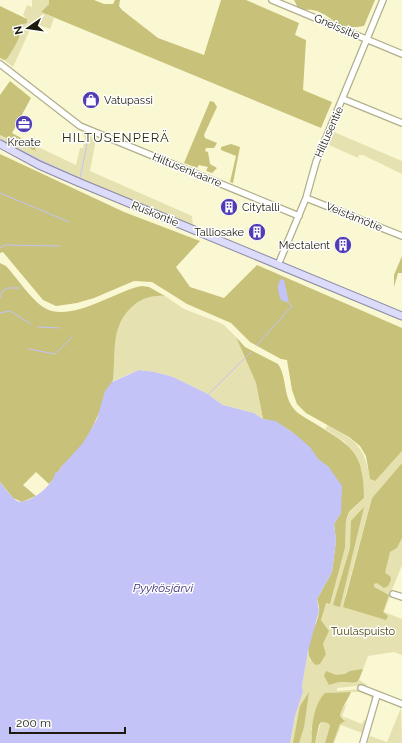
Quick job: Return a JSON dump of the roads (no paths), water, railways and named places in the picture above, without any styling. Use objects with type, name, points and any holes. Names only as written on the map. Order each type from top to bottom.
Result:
[{"type":"main road","name":"Ruskontie","points":[[0,144],[39,165],[78,182],[402,316]]},
{"type":"street","name":"Gneissitie","points":[[272,0],[402,54]]},
{"type":"street","name":"Hiltusentie","points":[[278,265],[306,198],[316,162],[383,0]]},
{"type":"street","name":"Hiltusenkaarre","points":[[0,64],[80,126],[299,216]]},
{"type":"street","points":[[343,99],[402,123]]},
{"type":"street","name":"Veistämötie","points":[[306,198],[402,236]]},
{"type":"street","points":[[393,594],[402,597]]},
{"type":"street","points":[[361,688],[402,704]]},
{"type":"street","points":[[363,743],[377,695]]},
{"type":"water","points":[[281,279],[284,280],[289,303],[281,300],[278,292],[279,282]]},
{"type":"water","name":"Pyykösjärvi","points":[[139,370],[155,372],[173,377],[206,393],[223,405],[254,413],[263,419],[276,421],[310,447],[319,460],[328,466],[342,486],[341,513],[334,524],[336,541],[332,572],[317,599],[319,611],[308,651],[302,686],[303,692],[295,716],[290,743],[0,743],[0,482],[10,495],[17,501],[22,502],[28,500],[40,493],[51,482],[55,473],[59,471],[83,443],[97,419],[105,391],[112,382]]},
{"type":"waterway","points":[[80,178],[89,134]]},
{"type":"waterway","points":[[0,139],[70,174],[191,225]]},
{"type":"waterway","points":[[0,193],[69,222]]},
{"type":"waterway","points":[[0,248],[5,245],[59,246]]},
{"type":"waterway","points":[[0,298],[2,291],[8,288],[20,288]]},
{"type":"waterway","points":[[256,346],[292,306],[289,303]]},
{"type":"waterway","points":[[0,313],[10,311],[31,324]]},
{"type":"waterway","points":[[38,327],[59,328]]},
{"type":"waterway","points":[[29,349],[55,354],[72,337]]},
{"type":"waterway","points":[[208,395],[251,352]]},
{"type":"place","name":"Vatupassi","points":[[91,100]]},
{"type":"place","name":"Kreate","points":[[24,124]]},
{"type":"place","name":"Citytalli","points":[[229,207]]},
{"type":"place","name":"Talliosake","points":[[257,232]]},
{"type":"place","name":"Mectalent","points":[[343,245]]},
{"type":"district","name":"HILTUSENPERÄ","points":[[116,137]]},
{"type":"park label","name":"Tuulaspuisto","points":[[363,631]]}]
